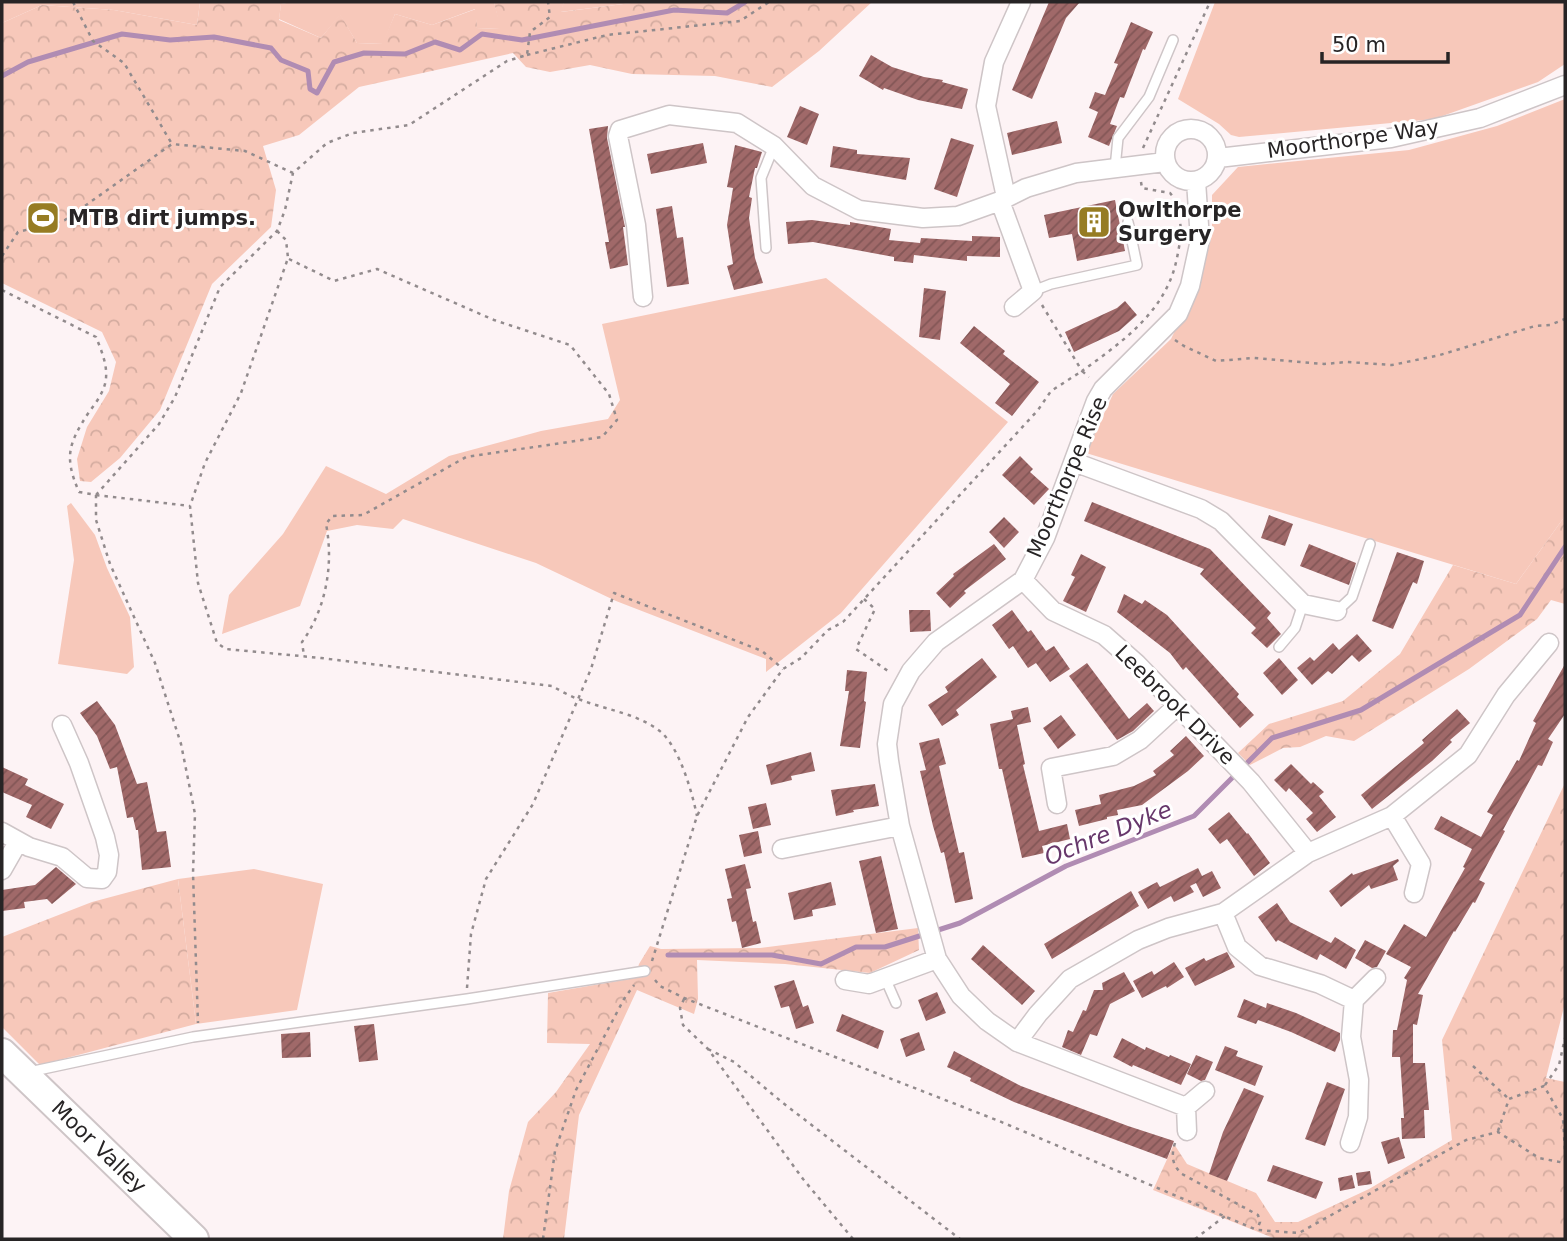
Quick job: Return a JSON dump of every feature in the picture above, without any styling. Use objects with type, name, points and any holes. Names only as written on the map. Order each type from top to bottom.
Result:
[{"type":"main road","name":"Moor Valley","points":[[2,1053],[194,1239]]},
{"type":"street","points":[[1014,307],[1033,291],[1003,199],[986,106],[994,62],[1021,2]]},
{"type":"street","name":"Moorthorpe Way","points":[[1217,158],[1391,138],[1480,118],[1565,85]]},
{"type":"street","points":[[643,297],[636,225],[618,136],[620,130],[669,115],[737,123],[774,146],[813,186],[859,210],[923,218],[957,216],[1026,188],[1076,173],[1166,162]]},
{"type":"street","points":[[1191,129],[1200,130],[1212,139],[1217,148],[1217,158],[1210,174],[1196,181],[1178,178],[1169,170],[1166,162],[1165,152],[1174,135],[1191,129]]},
{"type":"street","name":"Moorthorpe Rise","points":[[1186,1107],[1017,1042],[987,1021],[961,996],[936,955],[900,825],[887,744],[893,704],[911,670],[936,642],[1023,580],[1045,537],[1096,401],[1103,389],[1178,314],[1193,281],[1199,240],[1196,181]]},
{"type":"street","points":[[1074,462],[1201,509],[1220,521],[1303,604],[1337,611]]},
{"type":"street","name":"Leebrook Drive","points":[[1023,580],[1053,611],[1104,635],[1137,664],[1251,782],[1308,853]]},
{"type":"street","points":[[1017,1042],[1070,979],[1138,940],[1168,928],[1223,913],[1308,853],[1392,816],[1468,755],[1506,695],[1549,643]]},
{"type":"street","points":[[1057,804],[1051,768],[1113,756],[1140,740],[1177,706]]},
{"type":"street","points":[[2,832],[18,842],[62,857],[87,878],[102,878],[107,872],[110,855],[106,837],[62,725]]},
{"type":"street","points":[[1392,816],[1421,864],[1414,893]]},
{"type":"street","points":[[782,849],[900,825]]},
{"type":"street","points":[[2,870],[18,842]]},
{"type":"street","points":[[1223,913],[1237,947],[1260,966],[1320,984],[1354,1000]]},
{"type":"street","points":[[845,980],[869,984],[936,955]]},
{"type":"street","points":[[1350,1143],[1357,1117],[1359,1092],[1351,1037],[1354,1000],[1376,978]]},
{"type":"street","points":[[1187,1131],[1186,1107],[1205,1091]]},
{"type":"lane","points":[[1115,168],[1118,138],[1149,97],[1173,40]]},
{"type":"lane","points":[[766,248],[761,178],[774,146]]},
{"type":"lane","points":[[1033,291],[1137,265],[1128,222]]},
{"type":"lane","points":[[1337,611],[1352,597],[1370,544]]},
{"type":"lane","points":[[1279,646],[1296,628],[1303,604]]},
{"type":"lane","points":[[21,1073],[198,1037],[645,971]]},
{"type":"lane","points":[[885,978],[896,1003]]},
{"type":"path","points":[[73,2],[93,41],[124,63],[172,144]]},
{"type":"path","points":[[527,55],[530,32],[550,17],[548,2]]},
{"type":"path","points":[[198,1037],[193,873],[195,814],[181,744],[155,663],[110,564],[96,520],[96,495],[159,424],[175,397],[220,287],[277,231],[285,210],[293,173],[327,143],[353,134],[409,125],[507,61],[607,35],[740,21],[769,2]]},
{"type":"path","points":[[1138,166],[1144,145],[1210,2]]},
{"type":"path","points":[[2,256],[18,232],[65,220],[172,144],[245,151],[293,173]]},
{"type":"path","points":[[277,231],[286,240],[288,258],[241,393],[205,463],[190,506],[198,583],[217,643],[226,649],[552,686],[578,699],[642,721],[662,733],[680,761],[697,816]]},
{"type":"path","points":[[288,258],[334,281],[377,269],[494,320],[570,345],[609,394],[617,420],[602,437],[466,457],[363,515],[332,516],[326,524],[330,542],[323,606],[302,642],[304,656]]},
{"type":"path","points":[[2,290],[96,337],[106,364],[105,383],[69,448],[72,475],[79,492],[190,506]]},
{"type":"path","points":[[1033,291],[1082,371],[1103,389]]},
{"type":"path","points":[[1163,330],[1184,346],[1216,361],[1254,358],[1392,365],[1440,355],[1565,319]]},
{"type":"path","points":[[543,1239],[555,1151],[576,1090],[624,999],[655,954],[697,816],[748,717],[783,669],[801,658],[828,630],[843,622],[1038,410],[1051,391],[1082,371]]},
{"type":"path","points":[[467,999],[471,934],[486,879],[533,804],[591,669],[614,593],[762,651],[783,669]]},
{"type":"path","points":[[864,598],[875,609],[856,649],[904,682]]},
{"type":"path","points":[[645,971],[660,986],[684,998],[999,1121],[1257,1230],[1299,1233],[1466,1140],[1498,1132],[1539,1158],[1565,1163]]},
{"type":"path","points":[[684,998],[680,1008],[683,1025],[708,1049],[803,1179],[853,1239]]},
{"type":"path","points":[[1509,1099],[1544,1086],[1559,1065],[1565,1038]]},
{"type":"path","points":[[708,1049],[734,1062],[794,1112],[960,1239]]},
{"type":"path","points":[[1473,1066],[1509,1099]]},
{"type":"path","points":[[1544,1086],[1563,1119],[1565,1150]]},
{"type":"path","points":[[1498,1132],[1509,1099]]},
{"type":"path","points":[[1187,1131],[1177,1137],[1174,1146],[1172,1154],[1175,1168],[1258,1214],[1260,1222],[1257,1230]]},
{"type":"path","points":[[1195,1239],[1225,1216]]},
{"type":"green space","points":[[2,2],[200,2],[197,25],[114,10],[42,5],[2,23]]},
{"type":"green space","points":[[200,2],[291,2],[281,4],[279,20],[321,38],[340,14],[357,43],[382,44],[395,14],[432,25],[476,9],[477,29],[500,28],[494,2],[564,2],[561,12],[639,2],[872,2],[819,51],[772,87],[715,76],[632,74],[590,65],[550,72],[526,67],[513,53],[359,87],[299,135],[263,146],[276,190],[271,227],[212,284],[160,410],[120,458],[91,482],[80,481],[77,459],[87,427],[109,391],[116,362],[102,332],[2,283],[2,23],[42,5],[114,10],[197,25]]},
{"type":"green space","points":[[494,2],[501,28],[477,29],[475,9],[432,25],[395,14],[383,44],[357,43],[340,15],[321,38],[279,19],[281,4]]},
{"type":"green space","points":[[564,2],[639,2],[560,12]]},
{"type":"green space","points":[[1215,2],[1565,2],[1565,64],[1538,82],[1434,119],[1239,137],[1231,135],[1219,124],[1178,99]]},
{"type":"green space","points":[[1565,99],[1565,516],[1516,584],[1086,453],[1113,394],[1171,339],[1201,276],[1212,235],[1212,195],[1238,167],[1409,150],[1497,126]]},
{"type":"green space","points":[[826,278],[1008,422],[841,613],[766,672],[766,659],[616,601],[536,563],[403,519],[393,529],[357,525],[327,531],[300,606],[222,634],[229,595],[283,534],[326,466],[386,494],[449,456],[541,431],[608,419],[620,400],[602,324]]},
{"type":"green space","points":[[71,503],[95,535],[130,617],[134,667],[127,674],[58,664],[74,560],[67,506]]},
{"type":"green space","points":[[1565,516],[1565,604],[1551,600],[1537,619],[1469,669],[1354,741],[1326,736],[1300,747],[1283,748],[1250,765],[1238,753],[1269,724],[1343,701],[1400,654],[1453,565],[1516,584]]},
{"type":"green space","points":[[1565,783],[1565,1003],[1546,1078],[1565,1082],[1565,1239],[1276,1239],[1153,1190],[1174,1144],[1187,1164],[1256,1193],[1275,1222],[1298,1222],[1369,1189],[1452,1140],[1442,1040]]},
{"type":"green space","points":[[254,869],[323,884],[297,1010],[196,1024],[178,879]]},
{"type":"green space","points":[[178,879],[196,1024],[40,1065],[2,1027],[2,937],[92,902]]},
{"type":"green space","points":[[918,928],[919,950],[870,973],[785,964],[697,960],[698,999],[694,1014],[637,990],[579,1115],[564,1239],[503,1239],[509,1191],[528,1122],[556,1092],[590,1044],[547,1043],[548,993],[635,978],[639,964],[650,946],[661,949],[760,948]]},
{"type":"building","points":[[1049,2],[1080,2],[1066,18],[1032,99],[1012,90]]},
{"type":"building","points":[[1131,22],[1153,32],[1145,50],[1143,49],[1124,98],[1120,97],[1110,124],[1117,126],[1109,146],[1088,137],[1098,112],[1089,108],[1095,92],[1105,95],[1118,64],[1114,63]]},
{"type":"building","points":[[871,55],[892,67],[968,89],[962,109],[918,100],[884,88],[883,90],[859,76]]},
{"type":"building","points":[[800,106],[819,114],[807,145],[787,137]]},
{"type":"building","points":[[1057,121],[1062,143],[1012,155],[1007,133]]},
{"type":"building","points":[[608,126],[607,138],[625,227],[628,265],[610,269],[605,242],[609,242],[589,129]]},
{"type":"building","points":[[951,138],[974,145],[957,197],[934,189]]},
{"type":"building","points":[[703,143],[707,163],[651,174],[647,154]]},
{"type":"building","points":[[735,145],[762,152],[755,168],[749,197],[752,198],[749,218],[755,258],[763,283],[734,290],[727,266],[733,264],[727,225],[733,188],[727,187]]},
{"type":"building","points":[[833,146],[857,150],[857,154],[910,158],[906,180],[830,167]]},
{"type":"building","name":"Owlthorpe Surgery","points":[[1115,200],[1125,251],[1077,261],[1072,234],[1049,238],[1044,215]]},
{"type":"building","points":[[672,206],[677,238],[683,237],[689,284],[667,287],[656,209]]},
{"type":"building","points":[[812,220],[850,225],[850,222],[891,229],[889,240],[920,243],[921,238],[972,241],[972,236],[1000,237],[1000,257],[967,256],[967,261],[914,255],[913,263],[813,242],[788,244],[786,222]]},
{"type":"building","points":[[924,288],[946,291],[940,340],[919,337]]},
{"type":"building","points":[[1125,301],[1137,315],[1119,331],[1074,352],[1065,332],[1117,308]]},
{"type":"building","points":[[974,326],[1005,351],[1003,354],[1039,382],[1012,416],[995,403],[1010,384],[960,343]]},
{"type":"building","points":[[1020,456],[1033,469],[1030,472],[1049,489],[1034,505],[1002,475]]},
{"type":"building","points":[[1092,502],[1210,549],[1271,613],[1267,618],[1281,634],[1267,648],[1251,633],[1256,628],[1200,574],[1204,569],[1084,521]]},
{"type":"building","points":[[1269,515],[1293,524],[1285,546],[1261,538]]},
{"type":"building","points":[[1004,517],[1019,532],[1004,548],[989,532]]},
{"type":"building","points":[[994,544],[1006,559],[964,591],[966,593],[950,608],[936,593],[953,574]]},
{"type":"building","points":[[1309,544],[1356,563],[1349,585],[1300,566]]},
{"type":"building","points":[[1397,552],[1424,561],[1417,584],[1413,582],[1393,629],[1372,621]]},
{"type":"building","points":[[1081,554],[1106,567],[1086,612],[1063,601],[1075,577],[1071,575]]},
{"type":"building","points":[[1124,594],[1142,604],[1145,600],[1167,615],[1239,694],[1237,697],[1254,715],[1240,728],[1186,667],[1183,670],[1170,653],[1117,612]]},
{"type":"building","points":[[909,610],[930,610],[931,631],[910,632]]},
{"type":"building","points":[[1012,610],[1046,651],[1054,646],[1070,669],[1050,682],[1036,663],[1028,668],[1013,646],[1009,649],[992,625]]},
{"type":"building","points":[[1357,634],[1372,651],[1359,662],[1352,655],[1332,674],[1328,671],[1312,685],[1297,668],[1310,657],[1314,661],[1333,643],[1339,650]]},
{"type":"building","points":[[982,658],[997,677],[956,710],[959,715],[942,726],[928,705],[948,692],[945,687]]},
{"type":"building","points":[[1279,658],[1298,680],[1282,695],[1263,673]]},
{"type":"building","points":[[1087,663],[1129,719],[1147,703],[1154,711],[1133,731],[1117,740],[1069,676]]},
{"type":"building","points":[[1565,664],[1565,714],[1548,739],[1553,742],[1542,766],[1538,765],[1503,830],[1505,831],[1479,880],[1485,883],[1475,903],[1473,902],[1454,931],[1418,994],[1423,995],[1417,1025],[1413,1024],[1413,1063],[1425,1063],[1429,1110],[1424,1110],[1425,1138],[1402,1139],[1401,1118],[1404,1118],[1400,1057],[1392,1057],[1393,1030],[1397,1030],[1407,980],[1404,978],[1411,967],[1386,954],[1404,924],[1426,937],[1465,868],[1463,867],[1472,849],[1434,829],[1441,816],[1481,837],[1493,815],[1487,812],[1517,760],[1519,761],[1536,723],[1533,721]]},
{"type":"building","points":[[847,670],[867,672],[860,748],[840,746],[849,691],[845,691]]},
{"type":"building","points":[[97,701],[115,725],[137,784],[147,782],[157,832],[166,831],[171,867],[142,870],[138,830],[133,817],[127,818],[117,767],[110,769],[97,736],[80,713]]},
{"type":"building","points":[[1028,707],[1031,722],[1017,725],[1025,764],[1023,765],[1039,831],[1067,824],[1070,839],[1042,846],[1044,853],[1022,858],[990,724],[1013,719],[1011,711]]},
{"type":"building","points":[[1457,709],[1470,723],[1450,740],[1452,742],[1432,761],[1372,809],[1361,795],[1424,743],[1422,740]]},
{"type":"building","points":[[1061,715],[1076,735],[1058,749],[1043,728]]},
{"type":"building","points":[[1186,736],[1204,756],[1188,771],[1142,805],[1117,810],[1118,815],[1079,826],[1075,810],[1101,804],[1099,795],[1134,786],[1156,775],[1153,771],[1174,755],[1170,751]]},
{"type":"building","points":[[939,738],[946,764],[939,766],[959,853],[964,852],[973,899],[955,903],[944,852],[941,853],[920,771],[926,770],[919,743]]},
{"type":"building","points":[[811,752],[815,771],[791,776],[792,780],[771,785],[766,765]]},
{"type":"building","points":[[1291,764],[1311,784],[1313,782],[1324,792],[1319,796],[1336,817],[1317,832],[1306,819],[1313,813],[1289,788],[1286,792],[1274,780]]},
{"type":"building","points":[[2,767],[28,779],[25,785],[64,804],[51,829],[26,817],[32,805],[2,792]]},
{"type":"building","points":[[875,784],[879,806],[836,816],[831,790]]},
{"type":"building","points":[[766,803],[771,825],[753,829],[748,807]]},
{"type":"building","points":[[1229,812],[1270,863],[1254,876],[1227,839],[1220,844],[1208,829]]},
{"type":"building","points":[[758,831],[762,853],[744,857],[739,835]]},
{"type":"building","points":[[881,856],[898,929],[876,933],[859,861]]},
{"type":"building","points":[[1398,859],[1393,866],[1398,880],[1371,889],[1369,885],[1341,907],[1329,891],[1352,873],[1353,875]]},
{"type":"building","points":[[745,864],[751,888],[746,889],[761,943],[742,948],[736,921],[732,922],[727,899],[732,898],[725,869]]},
{"type":"building","points":[[56,867],[76,884],[52,904],[47,899],[24,902],[25,908],[2,911],[2,890],[35,885]]},
{"type":"building","points":[[1198,868],[1202,876],[1212,871],[1221,888],[1203,897],[1196,883],[1190,886],[1194,892],[1174,902],[1171,896],[1148,909],[1138,892],[1157,882],[1160,887]]},
{"type":"building","points":[[831,882],[836,905],[812,910],[813,916],[794,920],[788,893]]},
{"type":"building","points":[[1131,891],[1139,906],[1052,959],[1044,944]]},
{"type":"building","points":[[1277,903],[1290,922],[1331,943],[1335,937],[1356,950],[1346,969],[1320,954],[1317,960],[1278,940],[1276,942],[1258,917]]},
{"type":"building","points":[[1365,940],[1386,951],[1377,967],[1372,968],[1355,958]]},
{"type":"building","points":[[983,945],[1035,991],[1022,1005],[971,959]]},
{"type":"building","points":[[1227,952],[1235,967],[1195,986],[1185,968],[1204,958],[1206,961]]},
{"type":"building","points":[[1174,962],[1184,977],[1167,988],[1166,986],[1142,998],[1133,981],[1152,971],[1154,975]]},
{"type":"building","points":[[1124,972],[1135,991],[1110,1004],[1097,1036],[1090,1034],[1081,1055],[1062,1047],[1068,1030],[1073,1032],[1083,1010],[1086,1011],[1094,990],[1103,990],[1102,983]]},
{"type":"building","points":[[794,980],[803,1007],[808,1005],[814,1023],[796,1029],[789,1006],[781,1008],[774,986]]},
{"type":"building","points":[[937,992],[946,1013],[926,1021],[918,1000]]},
{"type":"building","points":[[1244,999],[1266,1008],[1267,1003],[1296,1013],[1340,1033],[1335,1052],[1258,1020],[1256,1024],[1237,1017]]},
{"type":"building","points":[[842,1014],[884,1031],[878,1049],[836,1031]]},
{"type":"building","points":[[374,1024],[378,1060],[359,1062],[354,1026]]},
{"type":"building","points":[[310,1032],[311,1057],[282,1058],[281,1034]]},
{"type":"building","points":[[919,1032],[925,1050],[906,1057],[900,1039]]},
{"type":"building","points":[[1122,1038],[1145,1050],[1146,1047],[1191,1064],[1181,1085],[1113,1057]]},
{"type":"building","points":[[1225,1046],[1238,1051],[1236,1056],[1263,1066],[1255,1086],[1215,1070]]},
{"type":"building","points":[[954,1051],[1021,1086],[1174,1141],[1167,1159],[1014,1102],[970,1081],[971,1078],[947,1067]]},
{"type":"building","points":[[1196,1055],[1213,1062],[1205,1080],[1201,1081],[1187,1074]]},
{"type":"building","points":[[1327,1082],[1345,1089],[1325,1146],[1305,1139]]},
{"type":"building","points":[[1244,1088],[1264,1096],[1227,1181],[1209,1174],[1223,1132]]},
{"type":"building","points":[[1399,1137],[1405,1158],[1388,1164],[1381,1142]]},
{"type":"building","points":[[1273,1165],[1323,1182],[1316,1199],[1267,1181]]},
{"type":"building","points":[[1370,1171],[1372,1184],[1358,1186],[1356,1173]]},
{"type":"building","points":[[1352,1175],[1355,1188],[1340,1191],[1338,1178]]},
{"type":"waterway","points":[[2,76],[28,62],[122,34],[170,40],[214,37],[271,48],[281,60],[308,71],[310,89],[317,93],[334,62],[364,53],[405,54],[435,42],[460,50],[482,34],[522,40],[674,10],[727,13],[745,2]]},
{"type":"waterway","name":"Ochre Dyke","points":[[668,955],[772,955],[821,964],[856,947],[885,947],[960,923],[1066,866],[1194,816],[1272,738],[1361,710],[1520,615],[1565,547]]},
{"type":"place","name":"MTB dirt jumps.","points":[[43,218]]},
{"type":"place","name":"Owlthorpe Surgery","points":[[1094,222]]}]
